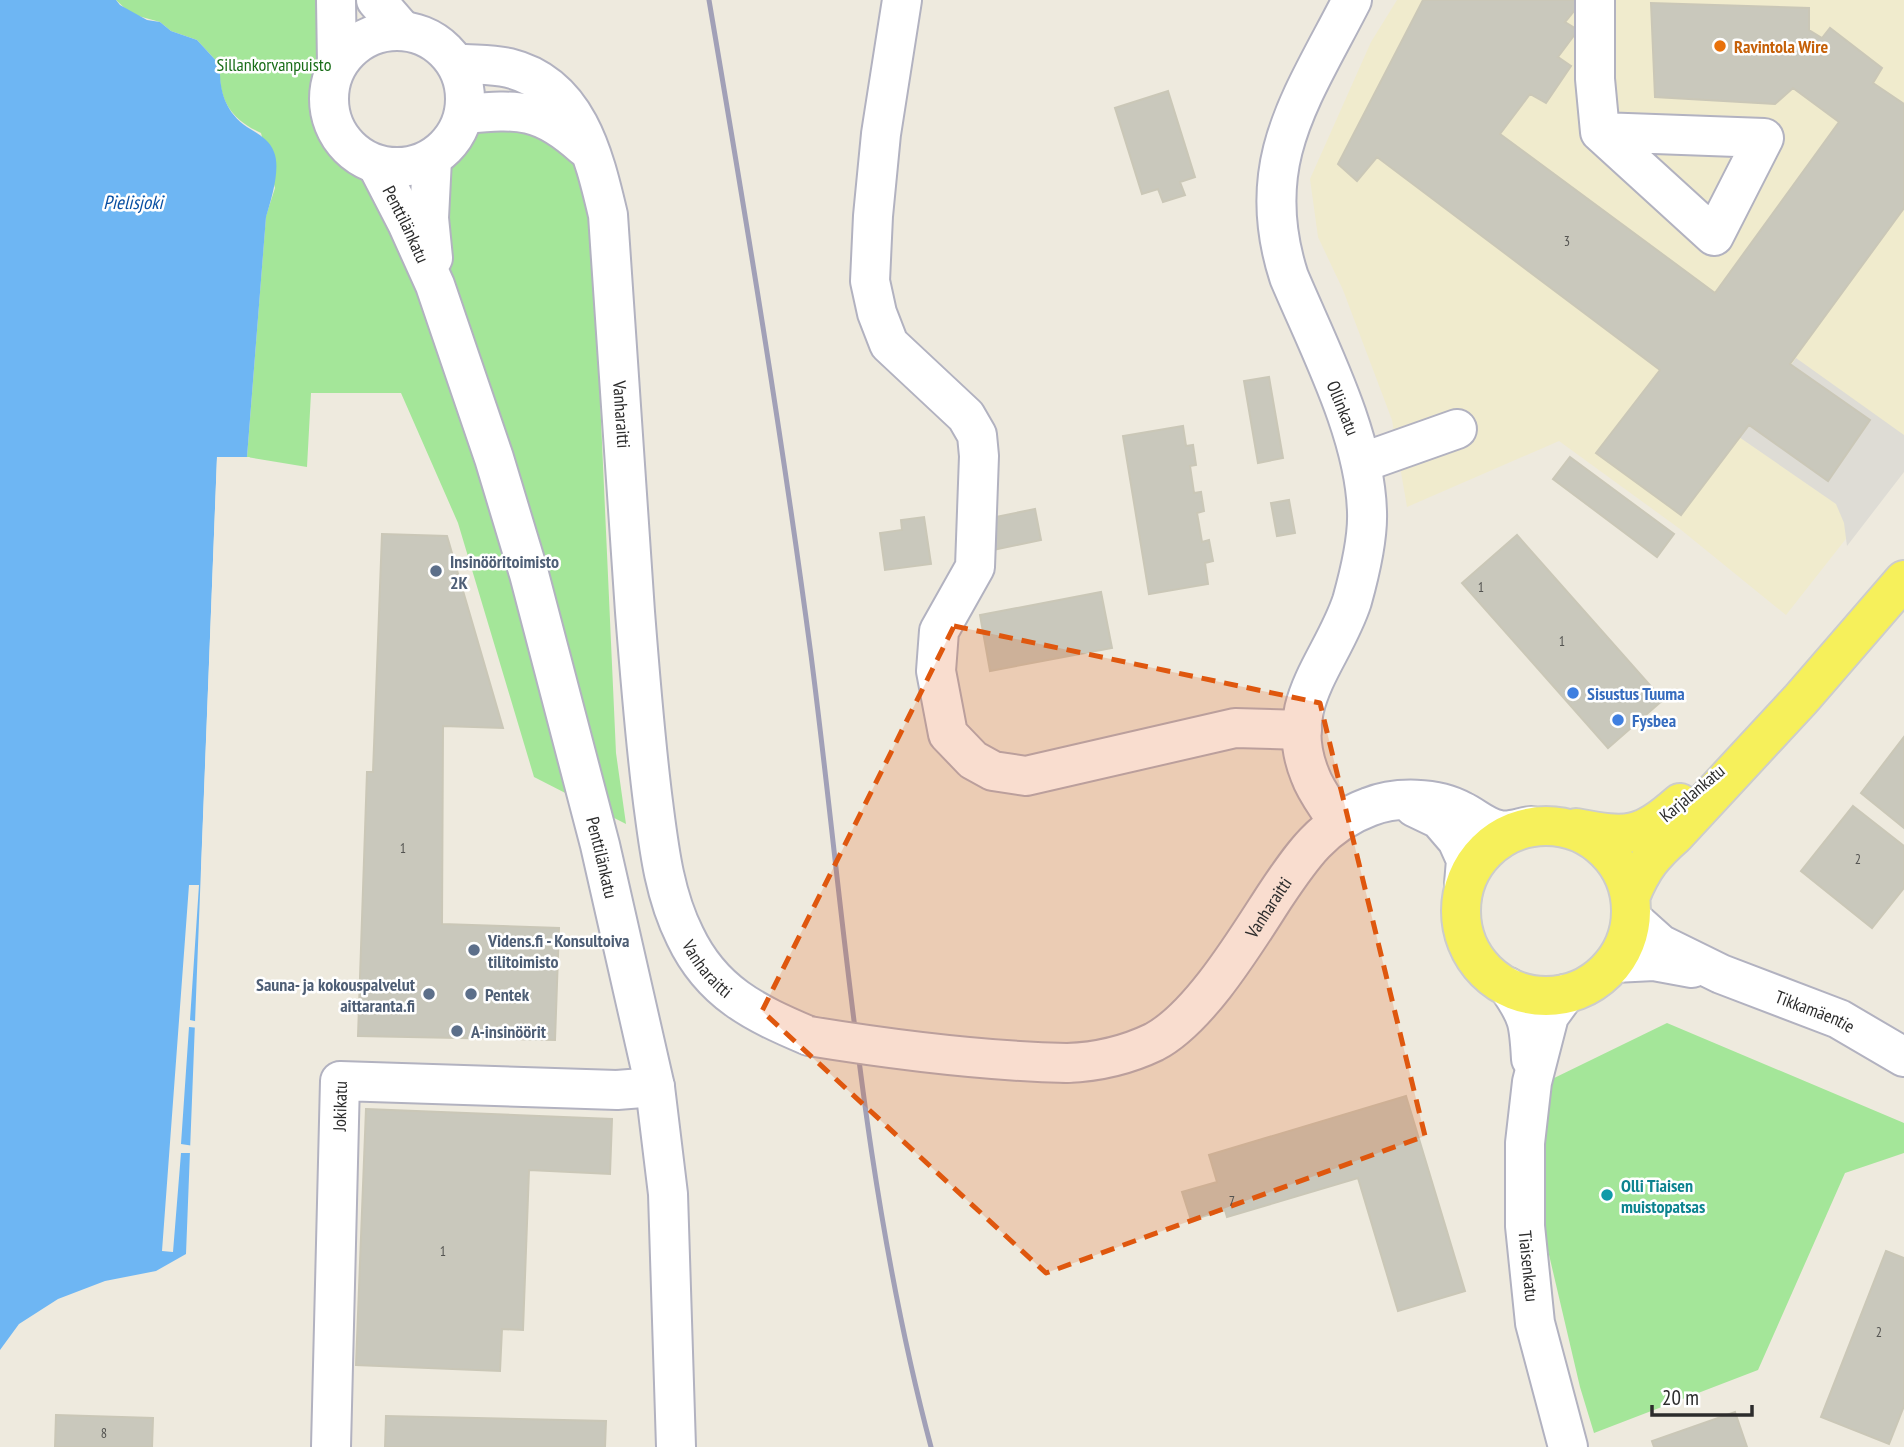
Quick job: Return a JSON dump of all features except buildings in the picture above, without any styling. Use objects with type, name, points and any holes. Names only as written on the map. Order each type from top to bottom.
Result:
[{"type":"main road","name":"Karjalankatu","points":[[1631,906],[1642,869],[1656,852],[1801,699],[1904,580]]},
{"type":"main road","name":"Karjalankatu","points":[[1546,826],[1609,835],[1643,832],[1661,820],[1801,699]]},
{"type":"main road","points":[[1546,826],[1594,839],[1618,863],[1631,906],[1626,941],[1614,962],[1592,982],[1565,994],[1536,996],[1508,987],[1484,970],[1467,944],[1460,915],[1464,884],[1479,857],[1502,837],[1546,826]]},
{"type":"street","points":[[336,0],[337,65],[328,94],[333,125],[350,150],[377,165],[405,168],[432,159],[453,139],[464,114],[465,88],[456,63],[433,41],[402,30],[379,33],[358,42],[337,65]]},
{"type":"street","points":[[376,0],[402,30]]},
{"type":"street","points":[[902,0],[881,134],[870,281],[877,313],[889,344],[966,416],[976,435],[979,456],[975,567],[939,631],[936,671],[948,734],[972,760],[993,771],[1026,776],[1235,728],[1302,730]]},
{"type":"street","name":"Ollinkatu","points":[[1337,821],[1309,774],[1302,730],[1304,703],[1352,601],[1363,553],[1367,510],[1355,436],[1289,277],[1276,221],[1278,170],[1291,119],[1352,0]]},
{"type":"street","points":[[1595,0],[1595,79],[1600,132]]},
{"type":"street","name":"Vanharaitti","points":[[456,63],[510,68],[545,83],[570,108],[594,156],[608,215],[642,716],[669,898],[685,937],[702,965],[726,991],[761,1016],[809,1036],[953,1057],[1067,1063],[1115,1056],[1155,1041],[1189,1015],[1219,977],[1297,862],[1337,821],[1369,807],[1419,800],[1452,805],[1482,824],[1500,831],[1546,826]]},
{"type":"street","points":[[464,114],[506,110],[537,115],[564,128],[594,156]]},
{"type":"street","name":"Penttilänkatu","points":[[432,159],[429,218],[435,285]]},
{"type":"street","name":"Penttilänkatu","points":[[377,165],[435,285],[494,458],[529,574],[600,845],[655,1087],[668,1194],[676,1447]]},
{"type":"street","points":[[1361,463],[1457,429]]},
{"type":"street","points":[[1399,801],[1439,819],[1457,840],[1466,860],[1464,884]]},
{"type":"street","name":"Tikkamäentie","points":[[1631,906],[1660,944],[1721,974],[1839,1019],[1904,1058]]},
{"type":"street","name":"Tikkamäentie","points":[[1614,962],[1654,961],[1721,974]]},
{"type":"street","name":"Tiaisenkatu","points":[[1508,987],[1525,1011],[1530,1032],[1532,1082]]},
{"type":"street","name":"Tiaisenkatu","points":[[1565,994],[1549,1016],[1532,1082],[1525,1143],[1525,1226],[1535,1323],[1568,1447]]},
{"type":"street","name":"Jokikatu","points":[[331,1447],[340,1081],[617,1090],[655,1087]]},
{"type":"highlighted area","points":[[954,626],[1320,703],[1425,1136],[1046,1273],[762,1011]]},
{"type":"shaded area","points":[[1397,0],[1904,0],[1904,465],[1786,615],[1680,529],[1559,441],[1407,507],[1392,420],[1343,290],[1318,237],[1310,179],[1371,42]]},
{"type":"shaded area","points":[[1796,358],[1904,435],[1904,472],[1847,546],[1844,523],[1836,504],[1739,437]]},
{"type":"green space","name":"Sillankorvanpuisto","points":[[116,0],[317,0],[329,67],[320,97],[334,140],[374,172],[436,166],[476,124],[505,121],[551,139],[578,168],[592,221],[616,753],[626,824],[534,777],[458,523],[401,393],[311,393],[307,467],[247,457],[266,216],[275,188],[261,133],[241,121],[228,106],[221,88],[220,65],[197,40],[171,31],[160,22],[131,14]]},
{"type":"green space","points":[[1667,1023],[1904,1123],[1904,1153],[1845,1173],[1758,1370],[1594,1433],[1580,1387],[1539,1212],[1548,1081]]},
{"type":"water","name":"Pielisjoki","points":[[0,0],[116,0],[147,20],[160,22],[171,31],[197,40],[220,65],[222,92],[233,114],[269,144],[274,152],[276,167],[266,217],[247,457],[217,457],[186,1254],[156,1271],[105,1281],[58,1299],[19,1324],[0,1350]]},
{"type":"pier","points":[[217,457],[250,457],[247,461],[220,460],[205,872],[201,872]]},
{"type":"pier","points":[[189,885],[199,885],[190,1020],[199,1022],[199,1028],[189,1027],[181,1144],[194,1146],[194,1153],[181,1153],[173,1252],[162,1251]]},
{"type":"railway","points":[[709,0],[800,573],[872,1152],[907,1349],[931,1447]]},
{"type":"place","name":"Ravintola Wire","points":[[1720,46]]},
{"type":"place","name":"Insinööritoimisto 2K","points":[[436,571]]},
{"type":"place","name":"Sisustus Tuuma","points":[[1573,693]]},
{"type":"place","name":"Fysbea","points":[[1618,720]]},
{"type":"place","name":"Videns.fi - Konsultoiva tilitoimisto","points":[[474,950]]},
{"type":"place","name":"Sauna- ja kokouspalvelut aittaranta.fi","points":[[429,994]]},
{"type":"place","name":"Pentek","points":[[471,994]]},
{"type":"place","name":"A-insinöörit","points":[[457,1031]]},
{"type":"place","name":"Olli Tiaisen muistopatsas","points":[[1607,1195]]}]
